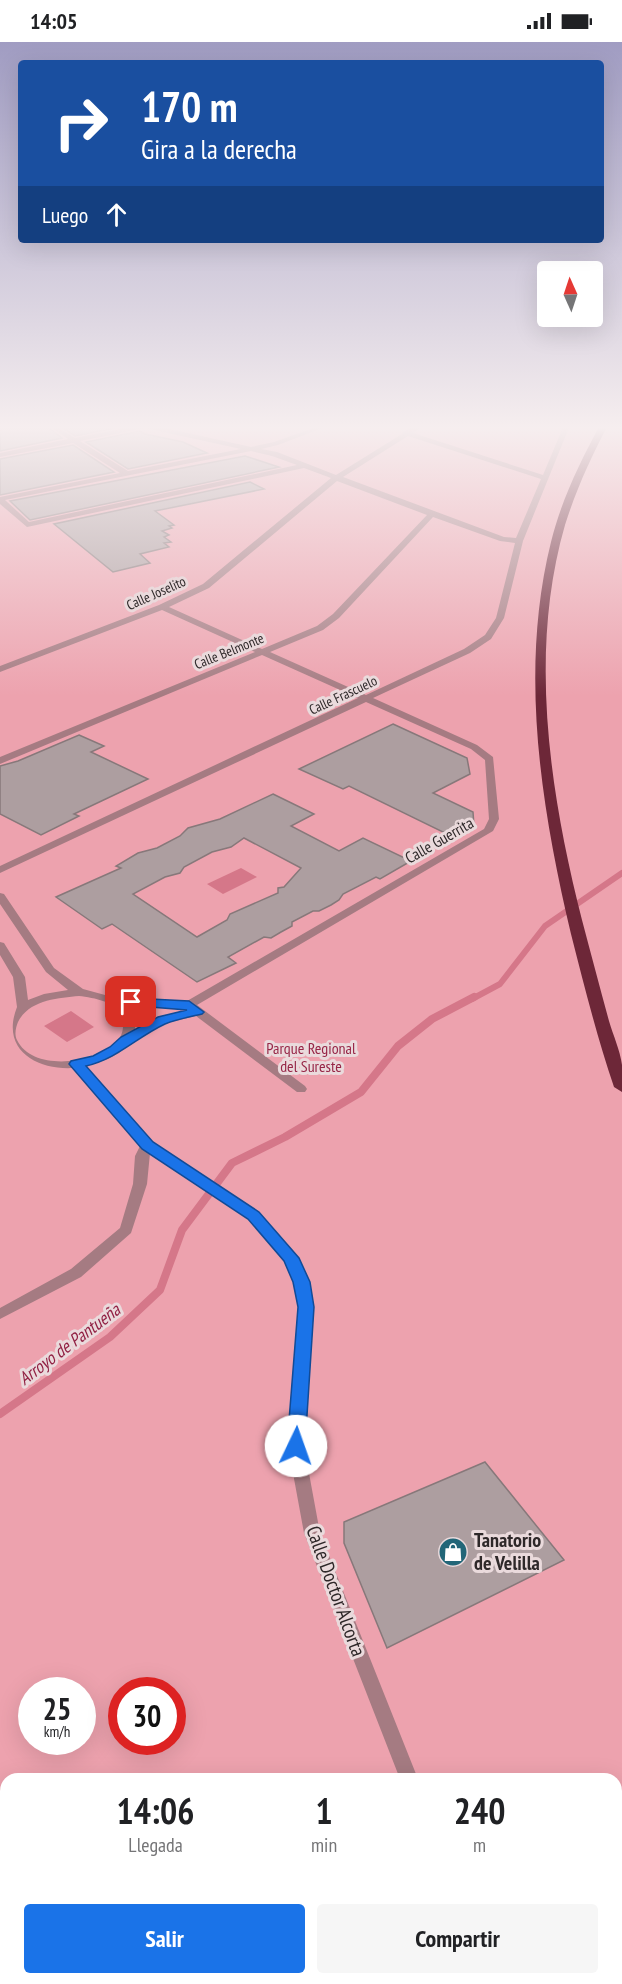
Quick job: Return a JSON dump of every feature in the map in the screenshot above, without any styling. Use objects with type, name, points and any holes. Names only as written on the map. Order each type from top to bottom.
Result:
[{"type":"main road","points":[[565,516],[552,560],[540,654],[549,794],[577,928],[622,1087]]},
{"type":"street","points":[[17,516],[27,525],[71,516]]},
{"type":"street","name":"Calle Joselito","points":[[0,669],[162,607],[206,586],[291,516]]},
{"type":"street","name":"Calle Belmonte","points":[[0,761],[320,628],[336,616],[430,516]]},
{"type":"street","points":[[437,516],[503,539],[519,541]]},
{"type":"street","name":"Calle Frascuelo","points":[[0,870],[467,651],[488,637],[500,618],[519,541],[529,516]]},
{"type":"street","name":"Calle Guerrita","points":[[126,1040],[162,1020],[193,1008],[488,831],[494,819],[490,759],[474,747],[162,607]]},
{"type":"street","points":[[0,896],[50,970],[79,992]]},
{"type":"street","points":[[0,945],[19,977],[23,1008]]},
{"type":"street","points":[[114,1001],[130,1018],[130,1030],[126,1040],[115,1050],[98,1059],[58,1065],[38,1061],[5,1044],[13,1018],[23,1008],[41,998],[79,992],[99,995],[114,1001],[193,1008],[301,1089]]},
{"type":"street","name":"Calle Doctor Alcorta","points":[[76,1064],[147,1145],[253,1215],[291,1258],[301,1282],[306,1307],[296,1446],[312,1533],[407,1773]]},
{"type":"street","points":[[0,1314],[76,1273],[126,1230],[140,1184],[142,1156],[147,1145]]},
{"type":"green space","name":"Parque Regional del Sureste","points":[[0,516],[622,516],[622,1773],[0,1773]]},
{"type":"shaded area","points":[[241,868],[257,877],[223,894],[207,884]]},
{"type":"shaded area","points":[[71,1011],[94,1027],[67,1042],[44,1026]]},
{"type":"building","points":[[25,516],[51,516],[30,520]]},
{"type":"building","points":[[93,516],[161,516],[174,525],[162,531],[169,535],[164,537],[171,542],[164,543],[169,547],[140,554],[150,563],[113,572],[54,524]]},
{"type":"building","points":[[393,724],[467,758],[470,774],[433,793],[473,812],[474,826],[453,837],[349,786],[343,789],[299,769]]},
{"type":"building","points":[[79,735],[104,746],[91,752],[148,779],[74,814],[79,816],[41,835],[0,814],[0,766],[18,761]]},
{"type":"building","points":[[273,794],[314,814],[291,826],[339,851],[363,838],[411,861],[380,879],[376,877],[343,894],[331,905],[292,922],[292,926],[271,938],[264,937],[228,957],[236,963],[197,982],[112,924],[102,929],[56,897],[121,868],[116,866],[138,853],[157,848],[180,836],[188,828],[220,819]],"holes":[[[244,838],[301,868],[284,887],[278,888],[278,893],[230,914],[227,920],[197,937],[133,894],[165,877],[180,873],[184,867],[212,852],[231,847]]]},
{"type":"building","name":"Tanatorio de Velilla","points":[[485,1462],[564,1560],[387,1648],[344,1543],[344,1522]]},
{"type":"waterway","name":"Arroyo de Pantueña","points":[[472,999],[500,984],[545,926],[622,873]]},
{"type":"waterway","name":"Arroyo de Pantueña","points":[[0,1414],[110,1337],[160,1290],[182,1230],[232,1163],[285,1137],[361,1092],[398,1046],[432,1019],[474,997]]},
{"type":"place","name":"Tanatorio de Velilla","points":[[453,1552]]},
{"type":"route","points":[[131,1002],[189,1005],[198,1012],[162,1020],[98,1059],[76,1064],[147,1145],[253,1215],[291,1258],[301,1282],[306,1307],[296,1446]]}]
